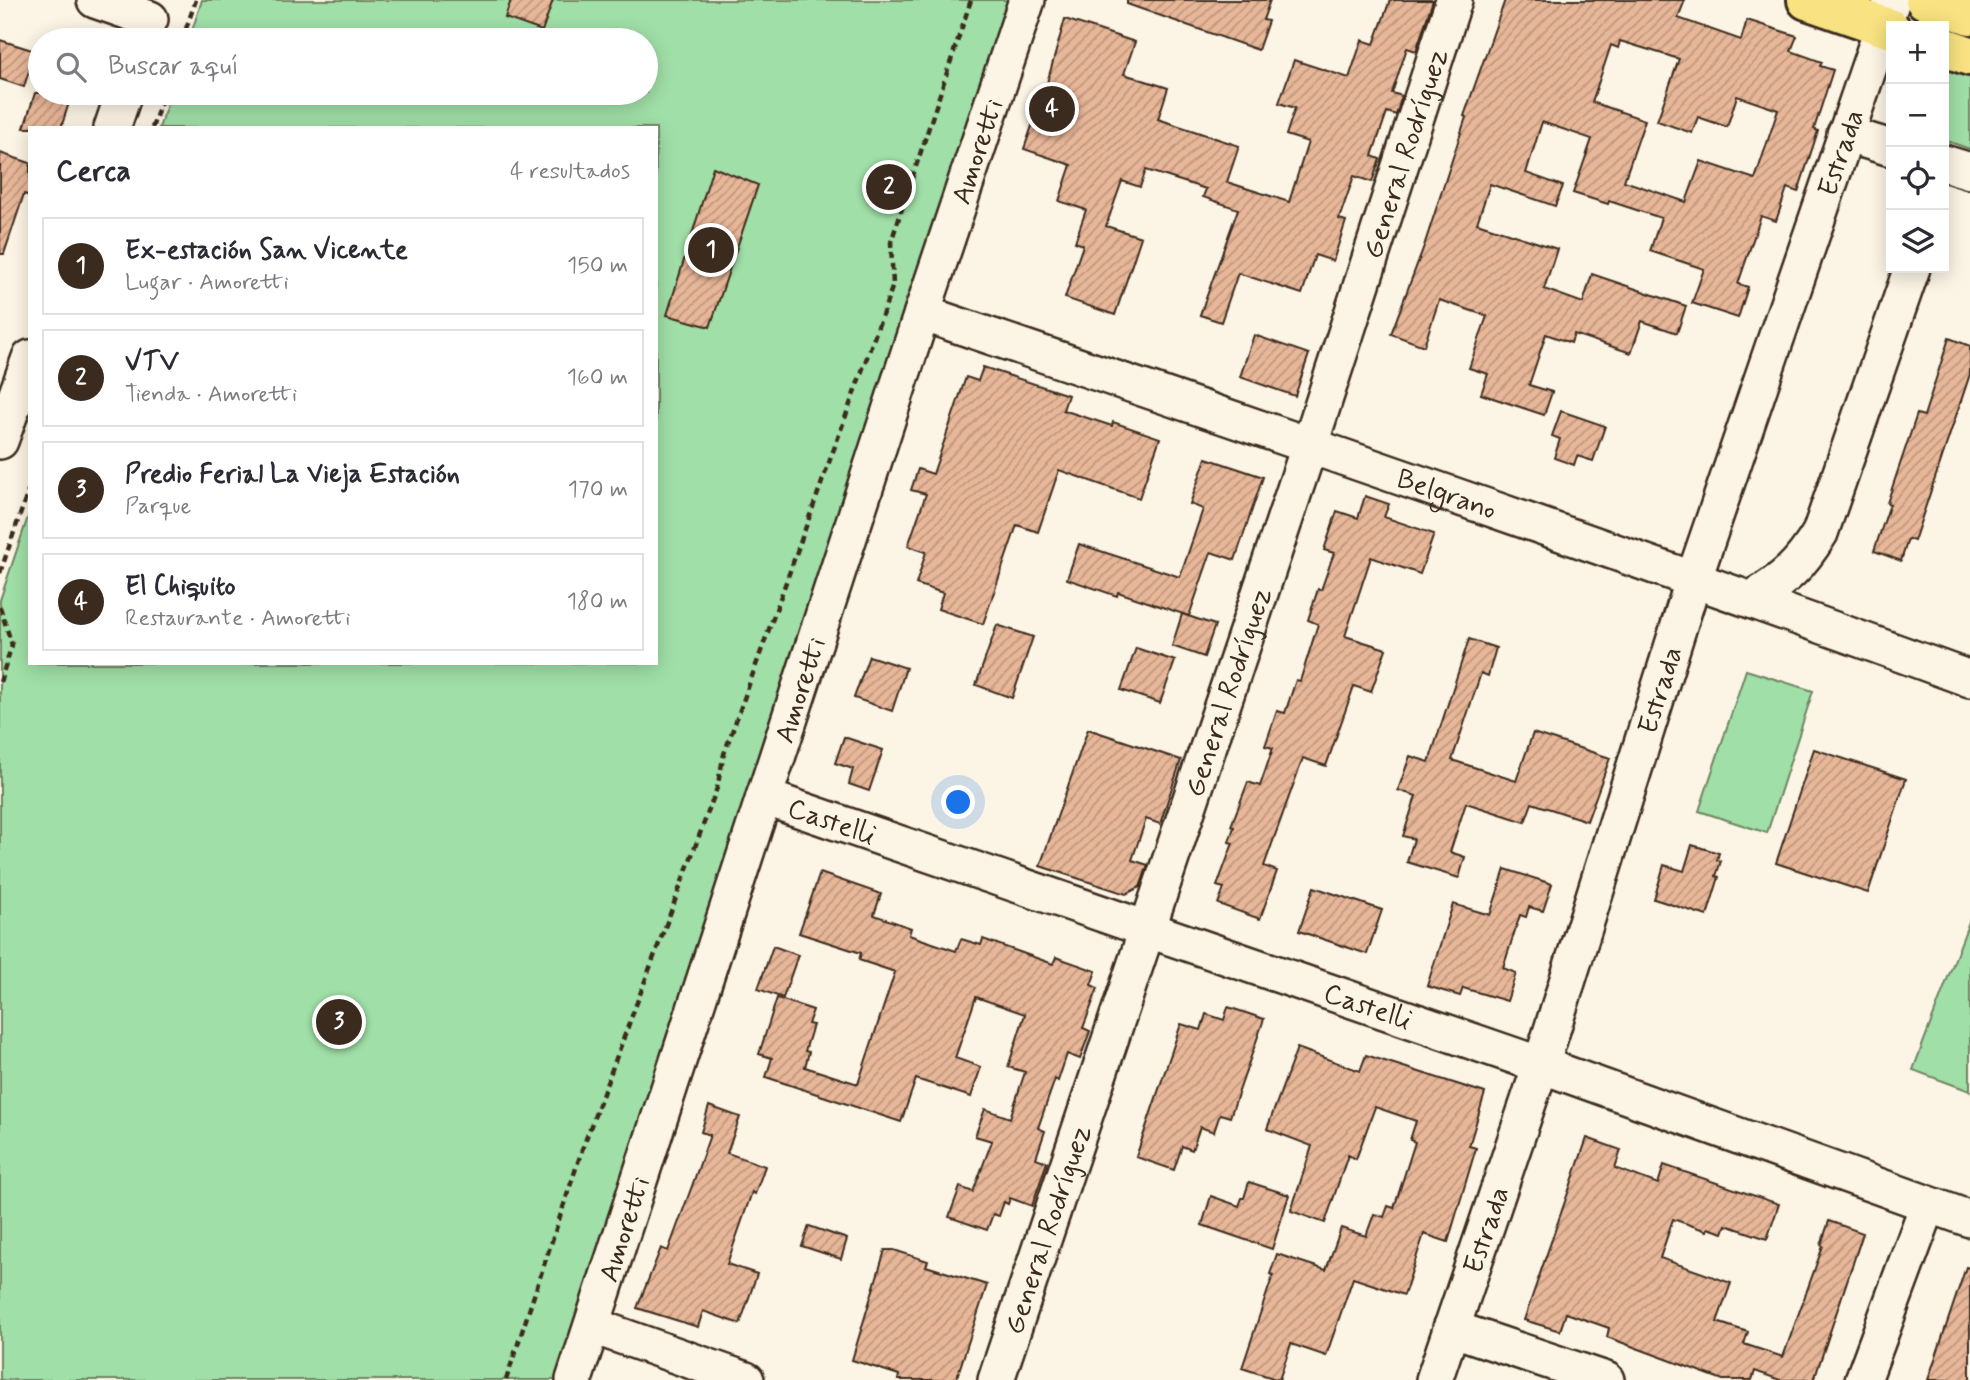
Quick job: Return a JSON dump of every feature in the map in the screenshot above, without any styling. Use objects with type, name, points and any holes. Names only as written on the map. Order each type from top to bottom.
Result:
[{"type":"main road","points":[[1807,0],[1888,18]]},
{"type":"main road","points":[[1925,0],[1970,15]]},
{"type":"main road","points":[[1949,49],[1970,56]]},
{"type":"street","points":[[95,0],[150,20]]},
{"type":"street","name":"Amoretti","points":[[574,1380],[922,313],[1027,0]]},
{"type":"street","name":"General Rodríguez","points":[[996,1380],[1310,444],[1454,0]]},
{"type":"street","name":"Estrada","points":[[1434,1380],[1541,1065],[1694,578],[1845,134],[1888,18]]},
{"type":"street","points":[[113,126],[120,105]]},
{"type":"street","points":[[1845,134],[1888,147]]},
{"type":"street","points":[[1949,165],[1970,172]]},
{"type":"street","points":[[1752,599],[1780,583],[1805,559],[1820,533],[1910,273]]},
{"type":"street","name":"Belgrano","points":[[922,313],[1694,578],[1970,679]]},
{"type":"street","points":[[0,441],[28,364]]},
{"type":"street","name":"Castelli","points":[[764,797],[1541,1065],[1970,1219]]},
{"type":"street","points":[[1863,1380],[1927,1205]]},
{"type":"street","points":[[593,1326],[746,1380]]},
{"type":"street","points":[[1451,1328],[1606,1380]]},
{"type":"path","points":[[186,28],[196,0]]},
{"type":"path","points":[[506,1380],[583,1147],[717,788],[724,754],[893,285],[891,242],[971,0]]},
{"type":"path","points":[[153,126],[160,105]]},
{"type":"path","points":[[0,573],[28,492]]},
{"type":"path","points":[[0,607],[12,645],[0,682]]},
{"type":"green space","points":[[202,0],[1021,0],[922,313],[555,1380],[0,1380],[0,600],[28,517],[28,665],[658,665],[658,126],[160,126],[167,105],[658,105],[658,28],[193,28]]},
{"type":"green space","points":[[1949,62],[1970,69],[1970,149],[1949,142]]},
{"type":"green space","points":[[1746,670],[1813,691],[1767,833],[1699,811]]},
{"type":"green space","points":[[1970,919],[1970,1091],[1913,1070]]},
{"type":"building","points":[[511,0],[553,0],[543,28],[533,28],[505,18]]},
{"type":"building","points":[[1127,0],[1270,0],[1263,20],[1268,21],[1258,50],[1127,4]]},
{"type":"building","points":[[1390,0],[1433,0],[1416,51],[1407,48],[1392,93],[1402,96],[1396,115],[1387,112],[1372,156],[1380,159],[1372,182],[1354,176],[1339,219],[1346,221],[1333,261],[1315,255],[1302,294],[1238,273],[1221,322],[1200,315],[1238,209],[1203,197],[1206,189],[1146,170],[1140,187],[1122,181],[1106,226],[1141,237],[1115,315],[1065,298],[1083,245],[1075,242],[1086,210],[1059,201],[1071,165],[1024,149],[1065,19],[1135,42],[1124,74],[1168,88],[1158,119],[1239,146],[1227,182],[1289,202],[1308,142],[1286,135],[1295,108],[1279,103],[1294,60],[1349,78],[1362,40],[1374,44]]},
{"type":"building","points":[[1505,0],[1685,0],[1678,18],[1741,40],[1747,20],[1797,36],[1791,51],[1822,62],[1820,66],[1833,70],[1814,129],[1818,131],[1798,192],[1787,188],[1776,221],[1761,216],[1738,284],[1748,287],[1738,318],[1692,303],[1704,269],[1650,251],[1661,218],[1609,201],[1608,204],[1573,193],[1592,139],[1542,122],[1526,173],[1563,186],[1555,206],[1490,184],[1477,223],[1557,249],[1544,289],[1583,303],[1592,274],[1686,306],[1677,333],[1642,321],[1631,353],[1574,334],[1571,343],[1546,334],[1529,385],[1552,392],[1544,415],[1481,394],[1488,374],[1469,368],[1487,316],[1439,300],[1424,346],[1391,334],[1424,246],[1466,117],[1464,116]],"holes":[[[1620,41],[1679,59],[1657,121],[1692,133],[1698,117],[1727,127],[1737,96],[1778,110],[1755,179],[1701,161],[1686,202],[1624,181],[1645,120],[1592,102],[1611,45],[1618,48]]]},
{"type":"building","points":[[0,40],[28,49],[28,74],[24,87],[0,79]]},
{"type":"building","points":[[31,105],[68,105],[62,126],[24,128]]},
{"type":"building","points":[[0,153],[28,162],[28,195],[24,194],[4,254],[0,254]]},
{"type":"building","points":[[713,167],[758,185],[710,327],[667,315]]},
{"type":"building","points":[[1254,335],[1309,354],[1295,396],[1240,377]]},
{"type":"building","points":[[1949,338],[1970,346],[1970,374],[1914,541],[1908,539],[1901,561],[1874,551],[1917,414],[1924,416]]},
{"type":"building","points":[[983,367],[1068,395],[1063,410],[1112,426],[1113,422],[1160,438],[1139,498],[1059,470],[1038,532],[1017,525],[983,624],[938,609],[943,593],[916,584],[926,552],[908,546],[926,494],[911,490],[918,469],[933,474],[966,377],[978,381]]},
{"type":"building","points":[[1561,411],[1605,426],[1593,461],[1577,456],[1574,465],[1554,458],[1560,439],[1552,436]]},
{"type":"building","points":[[1206,458],[1263,477],[1235,560],[1211,552],[1189,616],[1118,592],[1117,596],[1067,579],[1079,544],[1180,577],[1203,509],[1190,504]]},
{"type":"building","points":[[1365,496],[1389,504],[1384,517],[1434,534],[1420,574],[1371,557],[1345,636],[1386,649],[1371,692],[1354,686],[1326,766],[1303,758],[1264,866],[1277,871],[1260,919],[1218,904],[1224,888],[1217,886],[1233,843],[1229,842],[1234,827],[1231,826],[1248,782],[1260,786],[1273,748],[1265,746],[1277,711],[1285,713],[1296,680],[1300,681],[1318,624],[1308,620],[1334,553],[1324,550],[1337,511],[1358,518]]},
{"type":"building","points":[[1182,614],[1215,625],[1204,657],[1172,646]]},
{"type":"building","points":[[997,625],[1033,637],[1012,698],[976,685]]},
{"type":"building","points":[[1469,639],[1496,648],[1488,676],[1481,673],[1452,760],[1516,781],[1533,733],[1610,758],[1587,821],[1532,803],[1525,822],[1466,803],[1450,852],[1465,857],[1459,878],[1407,862],[1414,839],[1403,836],[1416,796],[1398,790],[1410,756],[1429,762]]},
{"type":"building","points":[[1136,648],[1175,661],[1160,703],[1121,690]]},
{"type":"building","points":[[869,656],[906,668],[892,711],[854,698]]},
{"type":"building","points":[[1088,729],[1181,760],[1160,824],[1146,819],[1132,860],[1148,865],[1140,887],[1126,894],[1040,866]]},
{"type":"building","points":[[844,737],[883,750],[869,791],[849,784],[853,769],[835,763]]},
{"type":"building","points":[[1814,749],[1906,779],[1868,893],[1776,863]]},
{"type":"building","points":[[1692,845],[1719,853],[1717,860],[1721,861],[1707,916],[1654,899],[1664,865],[1684,871]]},
{"type":"building","points":[[1505,869],[1552,884],[1543,911],[1529,907],[1526,917],[1520,915],[1503,968],[1516,973],[1507,1001],[1463,988],[1460,996],[1427,986],[1453,904],[1490,915]]},
{"type":"building","points":[[820,873],[881,894],[874,915],[911,928],[909,935],[956,951],[961,939],[981,945],[983,939],[1053,964],[1056,957],[1096,971],[1091,985],[1098,988],[1083,1028],[1090,1031],[1080,1059],[1067,1054],[1038,1128],[1045,1131],[1036,1158],[1047,1162],[1032,1206],[1010,1198],[1008,1204],[1004,1202],[999,1216],[993,1214],[987,1230],[949,1217],[960,1187],[973,1192],[992,1141],[975,1136],[985,1109],[1010,1118],[1025,1072],[1008,1067],[1025,1014],[976,997],[955,1058],[981,1067],[971,1097],[916,1079],[901,1122],[766,1077],[772,1058],[759,1054],[777,998],[813,1010],[808,1024],[813,1025],[805,1051],[809,1052],[805,1067],[858,1084],[895,972],[859,960],[861,953],[799,933]]},
{"type":"building","points":[[1314,887],[1382,910],[1367,954],[1299,931]]},
{"type":"building","points":[[773,946],[798,955],[783,998],[758,989]]},
{"type":"building","points":[[1228,1007],[1264,1019],[1230,1117],[1220,1114],[1214,1132],[1200,1127],[1192,1150],[1182,1146],[1174,1170],[1136,1157],[1181,1024],[1201,1030],[1206,1014],[1224,1020]]},
{"type":"building","points":[[1297,1048],[1360,1071],[1366,1055],[1485,1093],[1469,1146],[1476,1148],[1448,1242],[1424,1234],[1404,1295],[1353,1278],[1326,1356],[1291,1344],[1279,1380],[1242,1368],[1273,1275],[1270,1274],[1277,1254],[1326,1270],[1341,1228],[1366,1236],[1374,1214],[1384,1217],[1388,1206],[1394,1208],[1415,1142],[1410,1140],[1416,1121],[1375,1107],[1356,1159],[1348,1155],[1325,1223],[1291,1211],[1312,1146],[1267,1129]]},
{"type":"building","points":[[709,1106],[740,1117],[727,1153],[765,1166],[755,1194],[752,1192],[727,1264],[757,1274],[740,1324],[703,1311],[698,1327],[637,1308],[661,1248],[668,1251],[692,1186],[710,1135],[701,1132]]},
{"type":"building","points":[[1587,1138],[1621,1150],[1615,1168],[1658,1184],[1664,1165],[1779,1204],[1767,1239],[1726,1225],[1723,1233],[1708,1228],[1707,1231],[1673,1219],[1660,1258],[1731,1283],[1717,1322],[1748,1332],[1744,1344],[1783,1357],[1823,1246],[1821,1245],[1829,1221],[1863,1233],[1814,1380],[1780,1380],[1755,1371],[1752,1380],[1723,1380],[1607,1337],[1609,1328],[1566,1313],[1560,1331],[1524,1320]]},
{"type":"building","points":[[1249,1182],[1289,1195],[1272,1249],[1202,1225],[1211,1196],[1239,1206]]},
{"type":"building","points":[[809,1226],[847,1239],[841,1259],[802,1246]]},
{"type":"building","points":[[885,1250],[894,1250],[928,1261],[926,1266],[987,1285],[956,1380],[898,1380],[899,1375],[852,1360]]},
{"type":"building","points":[[1966,1267],[1970,1268],[1970,1380],[1928,1380]]},
{"type":"place","name":"El Chiquito","points":[[1052,109]]},
{"type":"place","name":"VTV","points":[[889,187]]},
{"type":"place","name":"Ex-estación San Vicente","points":[[711,250]]},
{"type":"place","name":"Predio Ferial La Vieja Estación","points":[[339,1022]]}]
